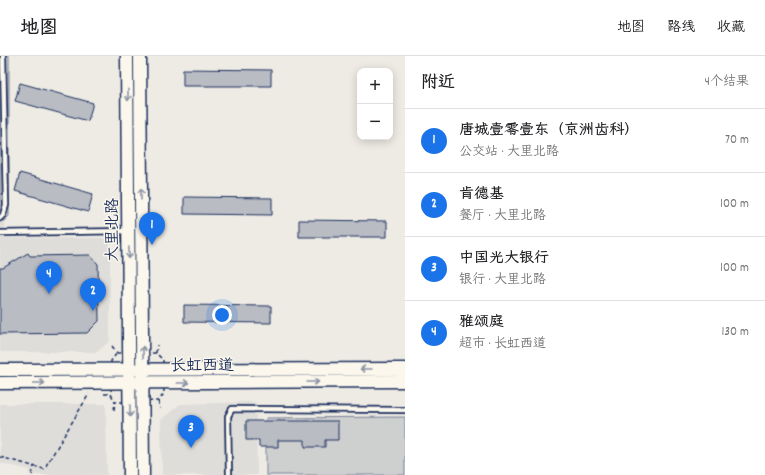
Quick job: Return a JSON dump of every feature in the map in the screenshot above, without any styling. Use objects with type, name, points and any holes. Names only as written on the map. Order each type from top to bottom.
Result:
[{"type":"main road","name":"大里北路","points":[[127,56],[130,475]]},
{"type":"main road","name":"大里北路","points":[[140,56],[143,475]]},
{"type":"main road","name":"长虹西道","points":[[0,370],[405,369]]},
{"type":"main road","name":"长虹西道","points":[[0,383],[405,381]]},
{"type":"lane","points":[[0,218],[3,215],[6,205],[3,56]]},
{"type":"lane","points":[[0,233],[129,231]]},
{"type":"lane","points":[[229,475],[228,416],[232,409],[405,410]]},
{"type":"path","points":[[112,346],[117,353]]},
{"type":"path","points":[[156,353],[157,346]]},
{"type":"path","points":[[0,457],[44,469],[89,394]]},
{"type":"path","points":[[104,394],[111,394]]},
{"type":"path","points":[[158,401],[160,409]]},
{"type":"path","points":[[114,410],[115,402]]},
{"type":"path","points":[[32,475],[34,466]]},
{"type":"shaded area","points":[[0,56],[9,56],[9,216],[4,221],[0,221]]},
{"type":"shaded area","points":[[0,221],[4,221],[4,238],[110,238],[110,341],[97,352],[0,352]]},
{"type":"shaded area","points":[[256,402],[257,475],[162,475],[161,420],[180,404]]},
{"type":"shaded area","points":[[0,404],[106,404],[107,475],[30,475],[30,470],[0,463]]},
{"type":"shaded area","points":[[405,417],[405,475],[266,475],[266,418]]},
{"type":"building","points":[[183,69],[271,70],[271,86],[183,86]]},
{"type":"building","points":[[20,83],[93,103],[88,121],[15,101]]},
{"type":"building","points":[[20,173],[93,194],[88,212],[15,191]]},
{"type":"building","points":[[184,197],[272,198],[272,215],[184,214]]},
{"type":"building","points":[[299,220],[387,221],[387,237],[299,237]]},
{"type":"building","points":[[28,253],[30,256],[90,255],[98,264],[99,321],[87,333],[0,334],[0,268],[3,268]]},
{"type":"building","points":[[184,305],[271,306],[271,323],[184,322]]},
{"type":"building","points":[[246,421],[338,421],[338,440],[325,440],[325,447],[305,447],[305,440],[278,440],[278,447],[259,447],[259,440],[246,440]]},
{"type":"place","name":"唐城壹零壹东（京洲齿科）","points":[[152,245]]},
{"type":"place","name":"雅颂庭","points":[[49,294]]},
{"type":"place","name":"肯德基","points":[[93,311]]},
{"type":"place","name":"中国光大银行","points":[[191,448]]}]
